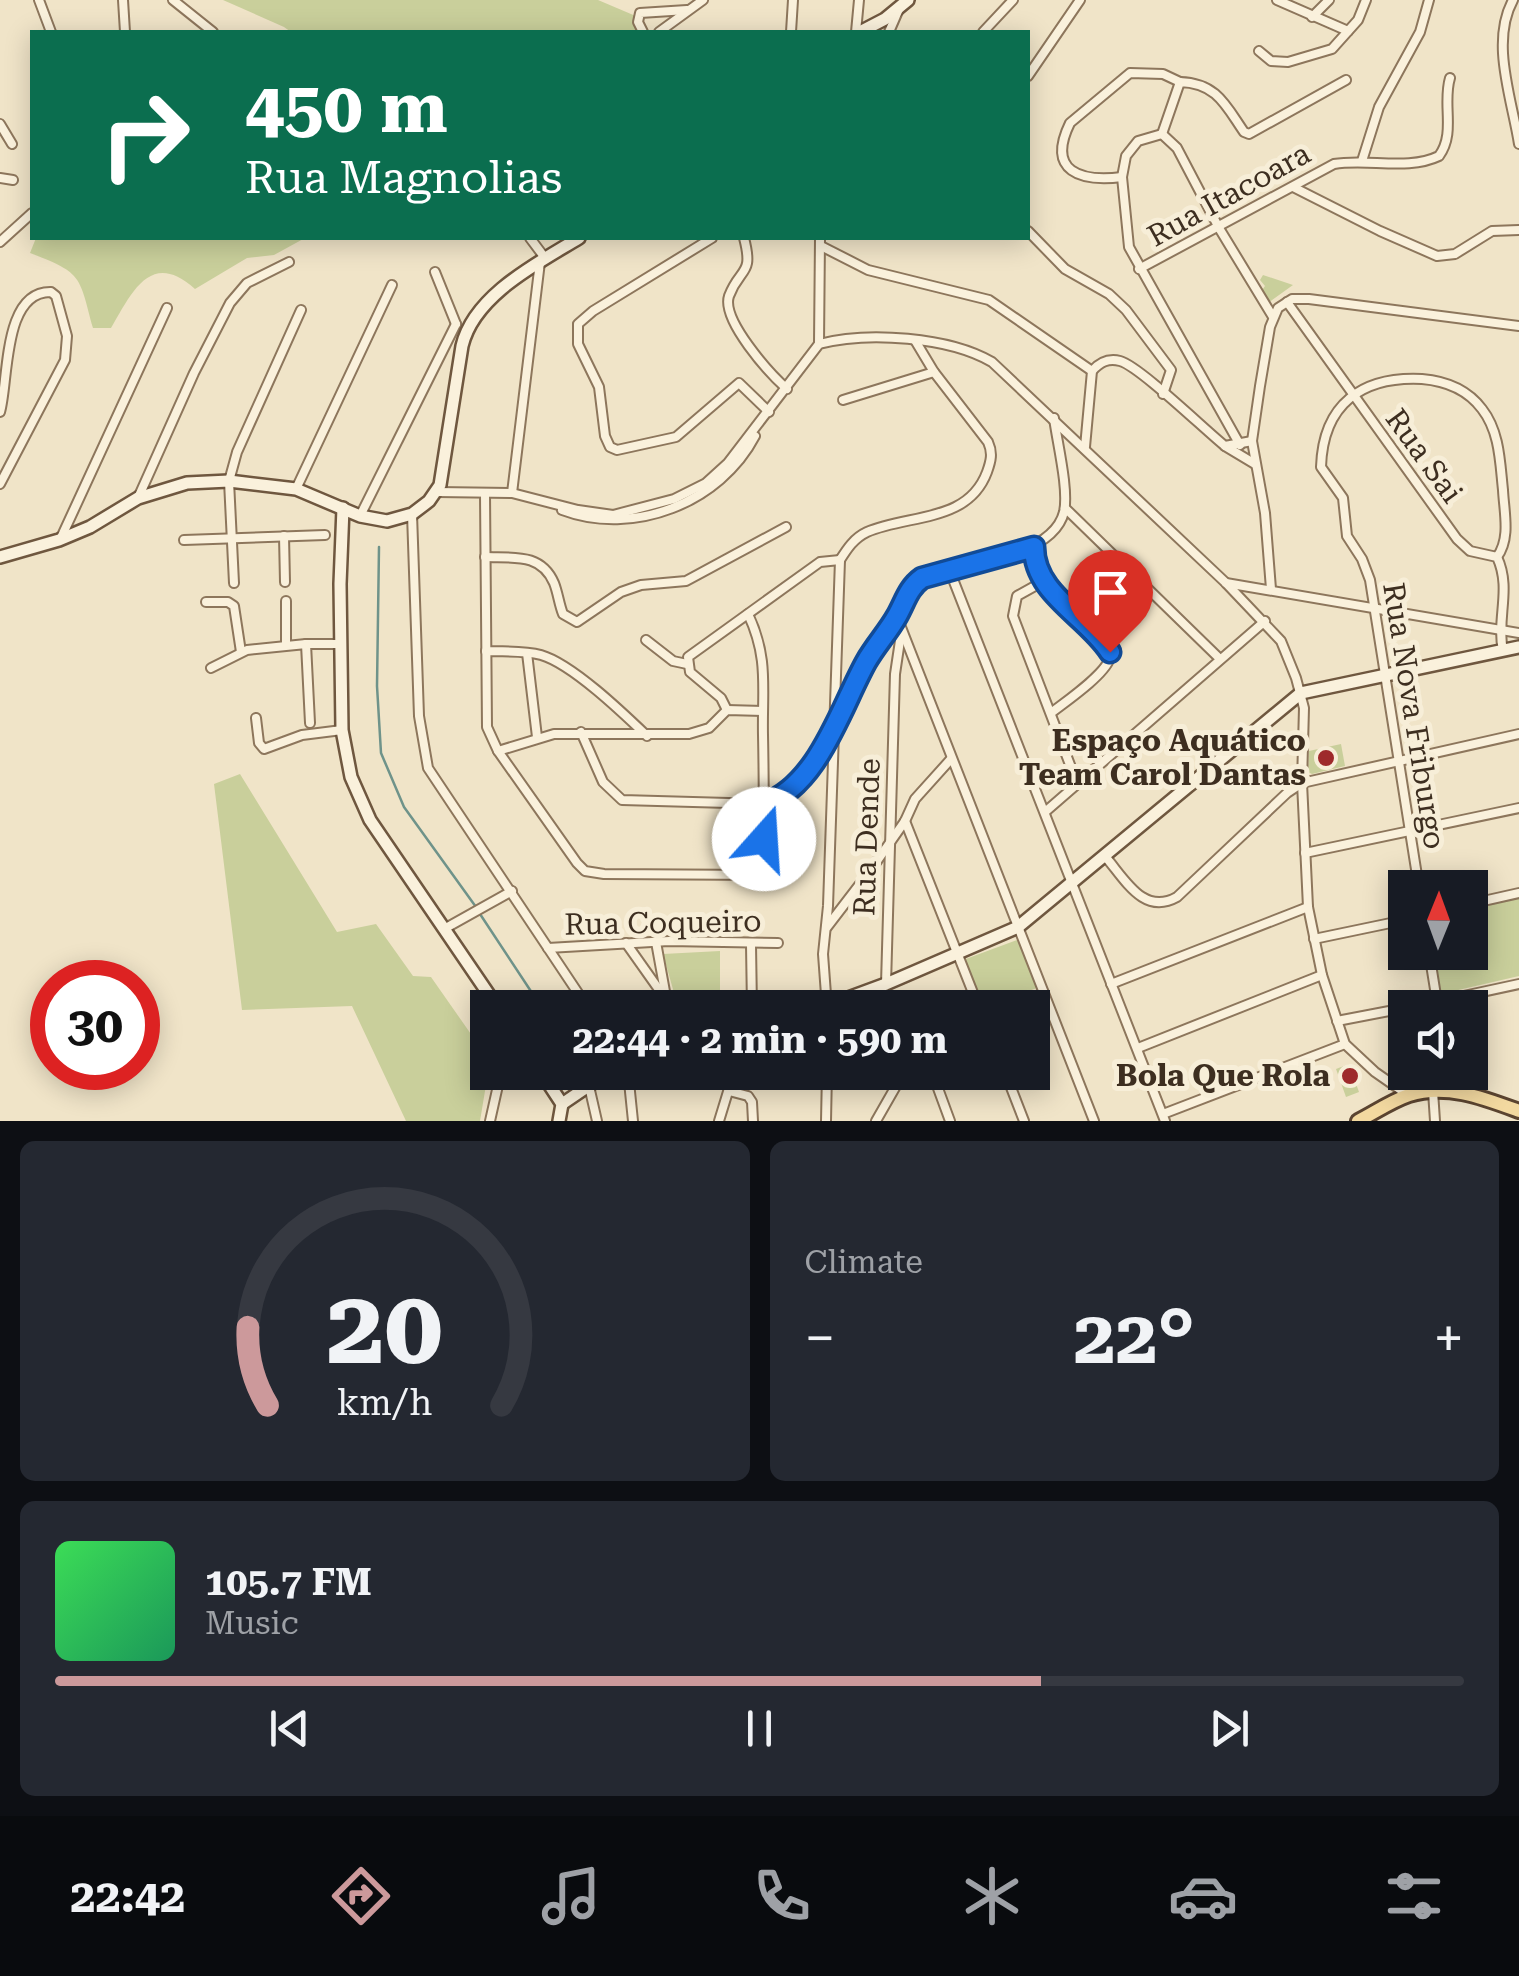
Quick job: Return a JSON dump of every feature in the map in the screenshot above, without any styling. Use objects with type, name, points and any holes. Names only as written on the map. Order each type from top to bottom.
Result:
[{"type":"main road","points":[[1362,1120],[1408,1095],[1433,1091],[1453,1091],[1519,1111]]},
{"type":"street","points":[[39,0],[50,30]]},
{"type":"street","points":[[122,0],[125,30]]},
{"type":"street","points":[[172,0],[210,30]]},
{"type":"street","points":[[662,30],[703,0]]},
{"type":"street","points":[[792,30],[793,0]]},
{"type":"street","points":[[858,30],[859,0]]},
{"type":"street","points":[[985,30],[1012,0]]},
{"type":"street","points":[[1278,0],[1348,30]]},
{"type":"street","points":[[1312,17],[1329,0]]},
{"type":"street","points":[[1258,51],[1276,62],[1309,58],[1332,49],[1358,20],[1366,0]]},
{"type":"street","points":[[1362,160],[1379,107],[1420,32],[1429,0]]},
{"type":"street","points":[[1513,0],[1506,13],[1502,37],[1519,144]]},
{"type":"street","points":[[1030,73],[1082,1]]},
{"type":"street","points":[[861,30],[903,4]]},
{"type":"street","points":[[890,30],[903,4]]},
{"type":"street","points":[[642,30],[638,22],[640,13],[687,10]]},
{"type":"street","points":[[1122,177],[1095,179],[1074,173],[1062,155],[1070,123],[1130,72],[1162,74],[1196,84],[1220,97],[1244,132],[1253,133],[1346,80]]},
{"type":"street","name":"Rua Itacoara","points":[[1139,269],[1322,168],[1362,160],[1414,163],[1439,156],[1448,134],[1446,92],[1450,78]]},
{"type":"street","points":[[1162,134],[1180,82]]},
{"type":"street","points":[[0,124],[12,144]]},
{"type":"street","points":[[1162,134],[1146,136],[1126,156],[1122,177],[1129,246],[1240,445]]},
{"type":"street","points":[[1162,134],[1177,148],[1273,317]]},
{"type":"street","points":[[0,178],[14,180]]},
{"type":"street","points":[[1293,187],[1437,256],[1466,250],[1492,231],[1519,230]]},
{"type":"street","points":[[0,242],[30,215]]},
{"type":"street","points":[[1030,233],[1065,269],[1109,294],[1136,322],[1171,370],[1163,394]]},
{"type":"street","points":[[512,493],[542,260],[531,240]]},
{"type":"street","points":[[360,516],[462,326],[542,260],[577,240]]},
{"type":"street","points":[[709,240],[578,324],[578,344],[599,387],[604,436],[617,450],[668,440],[690,428],[739,384],[768,412]]},
{"type":"street","points":[[744,240],[747,270],[728,299],[729,309],[741,335],[788,388]]},
{"type":"street","points":[[819,344],[820,242],[868,270],[988,300],[1092,371]]},
{"type":"street","points":[[138,498],[230,303],[247,283],[290,262]]},
{"type":"street","points":[[0,557],[59,540],[90,527],[138,498],[187,483],[229,481],[296,489],[360,516],[387,522],[412,514],[437,492],[444,471],[462,346],[462,326],[436,272]]},
{"type":"street","points":[[296,489],[392,286]]},
{"type":"street","points":[[0,412],[7,348],[22,310],[36,295],[51,292],[56,296],[68,336],[65,360],[0,484]]},
{"type":"street","points":[[1271,589],[1252,441],[1273,317],[1287,302],[1298,298],[1350,302],[1519,326]]},
{"type":"street","name":"Rua Sai","points":[[1287,302],[1457,539],[1470,552],[1497,557]]},
{"type":"street","points":[[59,540],[167,308]]},
{"type":"street","points":[[234,583],[229,481],[301,310]]},
{"type":"street","points":[[437,492],[512,493],[544,501],[574,515],[610,521],[671,508],[697,498],[725,477],[746,452],[758,427],[808,354],[819,344],[868,338],[915,341],[978,354],[1004,370],[1281,641],[1304,708],[1302,783],[1308,908],[1322,975],[1345,1044],[1408,1095]]},
{"type":"street","points":[[824,990],[840,560],[862,535],[954,509],[973,496],[992,456],[988,442],[915,341]]},
{"type":"street","points":[[1085,447],[1092,371],[1104,361],[1124,362],[1225,446],[1254,464]]},
{"type":"street","points":[[843,400],[934,372]]},
{"type":"street","points":[[1352,395],[1379,381],[1428,380],[1457,388],[1484,411],[1500,460],[1506,535],[1504,548],[1497,557],[1506,591],[1498,628],[1502,650]]},
{"type":"street","name":"Rua Nova Friburgo","points":[[1352,395],[1331,424],[1320,467],[1346,503],[1347,536],[1366,569],[1416,870]]},
{"type":"street","points":[[581,732],[604,782],[622,800],[764,804],[788,792],[832,732],[867,660],[917,581],[1034,547],[1053,533],[1065,508],[1054,418]]},
{"type":"street","points":[[1225,446],[1252,441]]},
{"type":"street","points":[[485,494],[485,713],[490,734],[498,751],[585,871],[774,876]]},
{"type":"street","points":[[343,508],[342,730],[351,777],[370,820],[486,990]]},
{"type":"street","points":[[1065,508],[1220,659]]},
{"type":"street","points":[[412,514],[418,716],[424,756],[439,788],[576,990]]},
{"type":"street","points":[[485,558],[522,558],[539,563],[554,582],[564,614],[578,622],[622,592],[641,585],[686,580],[786,527]]},
{"type":"street","points":[[184,540],[325,535]]},
{"type":"street","points":[[284,536],[286,582]]},
{"type":"street","points":[[1034,547],[1044,582],[1110,652],[1110,660],[1102,669],[1051,713]]},
{"type":"street","points":[[727,710],[721,698],[690,672],[687,664],[692,651],[820,562],[840,560]]},
{"type":"street","points":[[949,569],[1164,1118],[1345,1044]]},
{"type":"street","points":[[1044,582],[1017,596],[1012,608],[1077,783]]},
{"type":"street","points":[[1226,583],[1519,633]]},
{"type":"street","points":[[286,601],[286,645]]},
{"type":"street","points":[[206,602],[228,602],[234,606],[241,652]]},
{"type":"street","points":[[748,614],[763,656],[766,682],[764,874]]},
{"type":"street","points":[[896,616],[1043,990]]},
{"type":"street","points":[[1045,812],[1265,622]]},
{"type":"street","name":"Rua Dende","points":[[886,984],[895,674],[902,632]]},
{"type":"street","points":[[646,640],[674,661],[687,664]]},
{"type":"street","points":[[306,644],[310,723]]},
{"type":"street","points":[[212,668],[241,652],[286,645],[341,644]]},
{"type":"street","points":[[870,990],[1018,927],[1302,693],[1519,647]]},
{"type":"street","points":[[486,651],[546,656],[647,736]]},
{"type":"street","points":[[528,653],[537,737]]},
{"type":"street","points":[[498,751],[537,737],[581,732],[647,736],[705,730],[727,710],[763,711]]},
{"type":"street","points":[[256,718],[258,743],[264,748],[302,736],[342,730]]},
{"type":"street","points":[[1104,855],[1147,901],[1160,905],[1302,783],[1519,734]]},
{"type":"street","points":[[826,928],[890,844],[915,799],[952,758]]},
{"type":"street","points":[[1305,853],[1519,808]]},
{"type":"street","points":[[905,821],[971,990]]},
{"type":"street","points":[[874,866],[888,870]]},
{"type":"street","points":[[444,930],[512,891]]},
{"type":"street","points":[[1488,900],[1519,893]]},
{"type":"street","points":[[828,906],[843,908]]},
{"type":"street","points":[[1111,984],[1308,908]]},
{"type":"street","points":[[1314,939],[1388,924]]},
{"type":"street","points":[[656,942],[667,990]]},
{"type":"street","name":"Rua Coqueiro","points":[[548,948],[656,942],[778,943]]},
{"type":"street","points":[[626,943],[660,990]]},
{"type":"street","points":[[752,945],[752,990]]},
{"type":"street","points":[[1138,1048],[1322,975]]},
{"type":"street","points":[[1488,992],[1519,984]]},
{"type":"street","points":[[1050,1008],[1094,1121]]},
{"type":"street","points":[[1337,1021],[1388,1011]]},
{"type":"street","points":[[490,1121],[497,1090]]},
{"type":"street","points":[[553,1090],[562,1104],[559,1121]]},
{"type":"street","points":[[562,1104],[583,1090]]},
{"type":"street","points":[[590,1090],[597,1121]]},
{"type":"street","points":[[630,1090],[634,1121]]},
{"type":"street","points":[[826,1121],[827,1090]]},
{"type":"street","points":[[876,1121],[894,1090]]},
{"type":"street","points":[[939,1090],[950,1121]]},
{"type":"street","points":[[1012,1090],[1024,1121]]},
{"type":"street","points":[[1433,1091],[1435,1121]]},
{"type":"street","points":[[719,1121],[728,1092],[748,1096],[753,1121]]},
{"type":"green space","points":[[223,0],[598,0],[638,17],[648,30],[288,30]]},
{"type":"green space","points":[[35,240],[301,240],[274,255],[247,258],[195,289],[180,278],[155,274],[135,289],[111,328],[93,328],[81,287],[70,272],[30,253]]},
{"type":"green space","points":[[1263,275],[1293,285],[1268,303],[1260,293],[1265,286],[1260,280]]},
{"type":"green space","name":"Espaço Aquático Team Carol Dantas","points":[[1341,744],[1345,766],[1308,772],[1309,751]]},
{"type":"green space","points":[[240,774],[337,932],[376,924],[413,976],[431,977],[470,1033],[470,1090],[485,1090],[480,1121],[406,1121],[352,1006],[242,1010],[214,784]]},
{"type":"green space","points":[[1519,897],[1519,976],[1458,990],[1440,990],[1437,970],[1488,970],[1488,903]]},
{"type":"green space","points":[[1017,940],[1023,946],[1037,988],[976,990],[963,960]]},
{"type":"green space","points":[[720,951],[720,990],[673,990],[663,954]]},
{"type":"green space","points":[[1349,1064],[1359,1092],[1346,1097],[1336,1069]]},
{"type":"waterway","points":[[379,547],[377,686],[381,753],[404,807],[476,907]]},
{"type":"waterway","points":[[480,914],[530,990]]},
{"type":"place","name":"Espaço Aquático Team Carol Dantas","points":[[1326,758]]},
{"type":"place","name":"Bola Que Rola","points":[[1350,1076]]},
{"type":"route","points":[[764,839],[764,804],[788,792],[818,754],[909,590],[927,575],[1034,547],[1041,578],[1110,652]]}]
